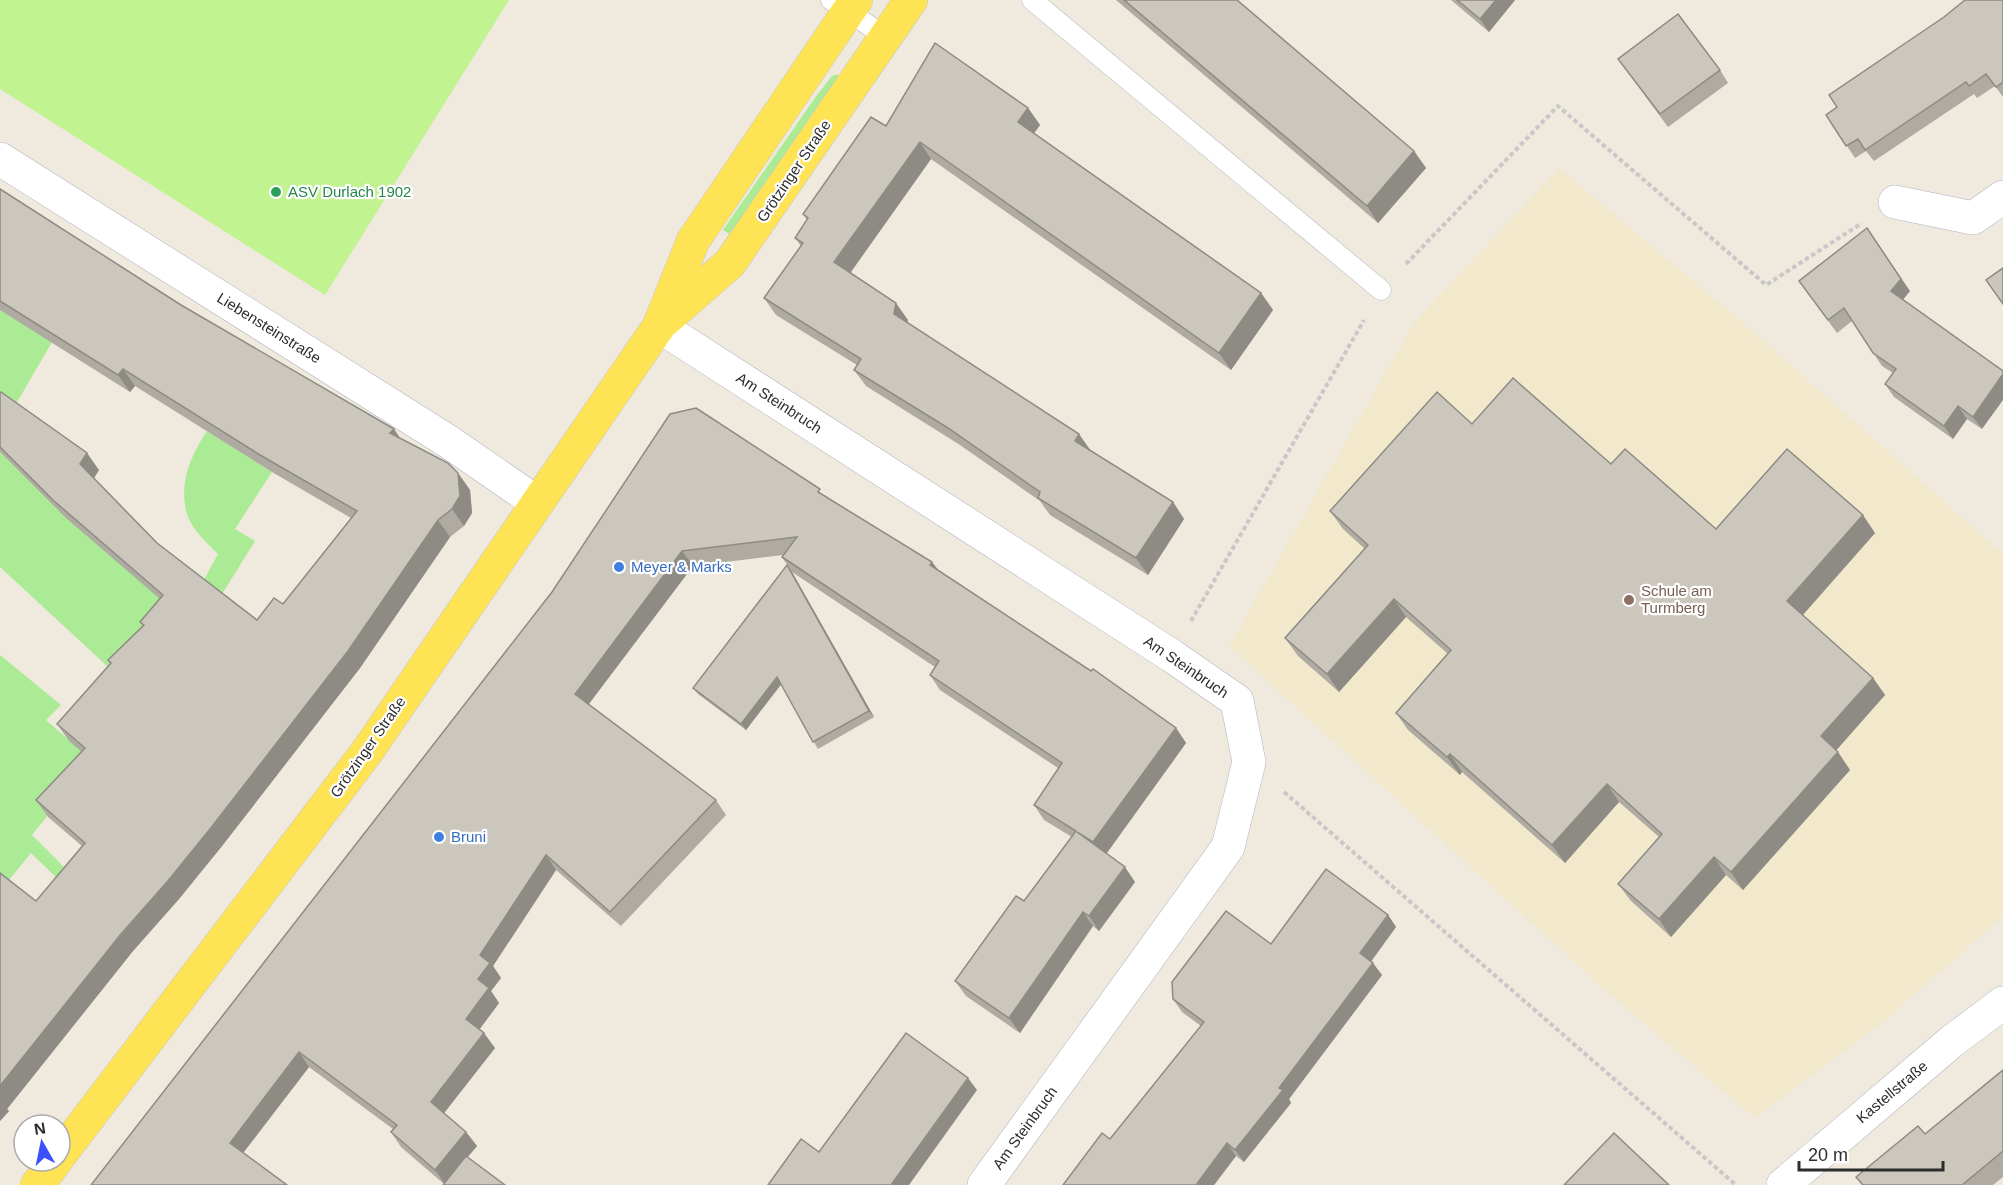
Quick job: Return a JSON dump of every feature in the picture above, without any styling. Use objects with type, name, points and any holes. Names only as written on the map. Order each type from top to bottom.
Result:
[{"type":"main road","name":"Grötzinger Straße","points":[[659,326],[730,263],[911,0]]},
{"type":"main road","name":"Grötzinger Straße","points":[[72,1139],[366,753],[536,502],[659,326],[693,241],[845,4]]},
{"type":"main road","points":[[37,1185],[46,1173]]},
{"type":"street","name":"Liebensteinstraße","points":[[0,159],[430,430],[536,502]]},
{"type":"street","points":[[1895,202],[1972,218],[2003,197]]},
{"type":"street","name":"Am Steinbruch","points":[[659,326],[1172,656],[1237,701],[1249,762],[1228,847],[984,1185]]},
{"type":"street","name":"Kastellstraße","points":[[1783,1185],[1951,1042],[2003,1003]]},
{"type":"lane","points":[[1032,0],[1381,290]]},
{"type":"lane","points":[[845,4],[886,37]]},
{"type":"path","points":[[1172,656],[1381,290],[1558,106],[1766,285],[1895,202]]},
{"type":"path","points":[[1249,762],[1535,1008],[1736,1185]]},
{"type":"shaded area","name":"Schule am Turmberg","points":[[1559,168],[1757,335],[2003,554],[2003,917],[1877,1027],[1755,1118],[1607,992],[1229,646],[1414,323]]},
{"type":"green space","name":"ASV Durlach 1902","points":[[0,0],[509,0],[325,295],[0,89]]},
{"type":"green space","points":[[837,74],[839,79],[731,235],[723,230],[817,95],[832,76]]},
{"type":"green space","points":[[0,309],[52,342],[13,409],[0,426]]},
{"type":"green space","points":[[207,431],[272,472],[235,529],[255,541],[219,599],[201,585],[218,554],[192,525],[187,514],[184,492],[191,460]]},
{"type":"green space","points":[[0,452],[68,519],[176,611],[120,678],[0,567]]},
{"type":"green space","points":[[0,655],[61,705],[46,720],[92,760],[32,835],[80,883],[71,892],[31,853],[5,885],[0,881]]},
{"type":"building","points":[[1124,0],[1237,0],[1414,151],[1367,206]]},
{"type":"building","points":[[1457,0],[1496,0],[1480,19]]},
{"type":"building","points":[[1965,0],[2003,0],[2003,82],[1996,87],[1986,74],[1969,86],[1966,82],[1865,150],[1858,139],[1846,146],[1826,115],[1837,107],[1829,95],[1944,17]]},
{"type":"building","points":[[1678,14],[1720,70],[1660,114],[1618,59]]},
{"type":"building","points":[[935,43],[1028,108],[1018,122],[1261,293],[1219,353],[920,142],[834,262],[896,303],[894,314],[1079,434],[1075,441],[1173,502],[1136,558],[1038,498],[1040,492],[948,428],[854,370],[861,359],[764,298],[803,243],[795,238],[808,218],[803,214],[871,117],[886,126]]},
{"type":"building","points":[[0,189],[181,305],[394,429],[390,433],[448,463],[458,473],[460,496],[452,509],[438,520],[348,651],[210,829],[121,934],[0,1086],[0,873],[36,901],[85,843],[36,800],[85,748],[57,724],[111,663],[108,660],[144,625],[140,622],[163,595],[54,501],[0,447],[0,393],[87,453],[80,464],[157,543],[257,620],[274,598],[283,604],[357,511],[260,455],[123,369],[118,375],[0,301]]},
{"type":"building","points":[[1867,228],[1901,279],[1891,291],[2003,371],[1973,417],[1958,406],[1944,426],[1885,384],[1896,369],[1873,353],[1844,308],[1828,320],[1799,281]]},
{"type":"building","points":[[2003,268],[2003,304],[1986,280]]},
{"type":"building","points":[[1513,378],[1611,464],[1625,449],[1716,529],[1787,449],[1863,515],[1787,601],[1873,678],[1821,736],[1838,752],[1731,872],[1714,857],[1659,919],[1618,884],[1662,834],[1607,784],[1552,845],[1450,754],[1447,757],[1396,713],[1451,650],[1394,599],[1327,674],[1285,638],[1368,545],[1330,511],[1437,392],[1472,424]]},
{"type":"building","points":[[696,408],[820,489],[818,492],[932,562],[930,565],[1091,671],[1093,669],[1176,728],[1093,842],[1077,832],[1125,867],[1089,916],[1083,912],[1009,1018],[955,981],[1016,896],[1024,901],[1076,831],[1034,805],[1062,763],[930,675],[939,661],[782,557],[797,537],[682,551],[575,694],[716,800],[610,912],[546,855],[480,955],[490,963],[478,979],[489,988],[466,1019],[484,1033],[431,1102],[466,1132],[435,1170],[391,1132],[397,1125],[299,1052],[230,1143],[287,1185],[91,1185],[552,592],[670,414]]},
{"type":"building","points":[[787,565],[869,711],[813,742],[777,677],[741,724],[693,688]]},
{"type":"building","points":[[1326,869],[1388,915],[1360,953],[1373,963],[1279,1088],[1283,1090],[1235,1150],[1227,1143],[1196,1185],[1063,1185],[1102,1133],[1110,1139],[1204,1022],[1173,999],[1172,982],[1226,911],[1271,944]]},
{"type":"building","points":[[906,1033],[968,1078],[891,1185],[768,1185],[801,1139],[819,1152]]},
{"type":"building","points":[[2003,1070],[2003,1151],[1962,1185],[1863,1185],[1856,1177],[1918,1126],[1925,1134]]},
{"type":"building","points":[[1614,1133],[1669,1185],[1564,1185]]},
{"type":"building","points":[[466,1156],[505,1185],[443,1185]]},
{"type":"place","name":"ASV Durlach 1902","points":[[276,192]]},
{"type":"place","name":"Meyer & Marks","points":[[619,567]]},
{"type":"place","name":"Schule am Turmberg","points":[[1629,600]]},
{"type":"place","name":"Bruni","points":[[439,837]]}]
